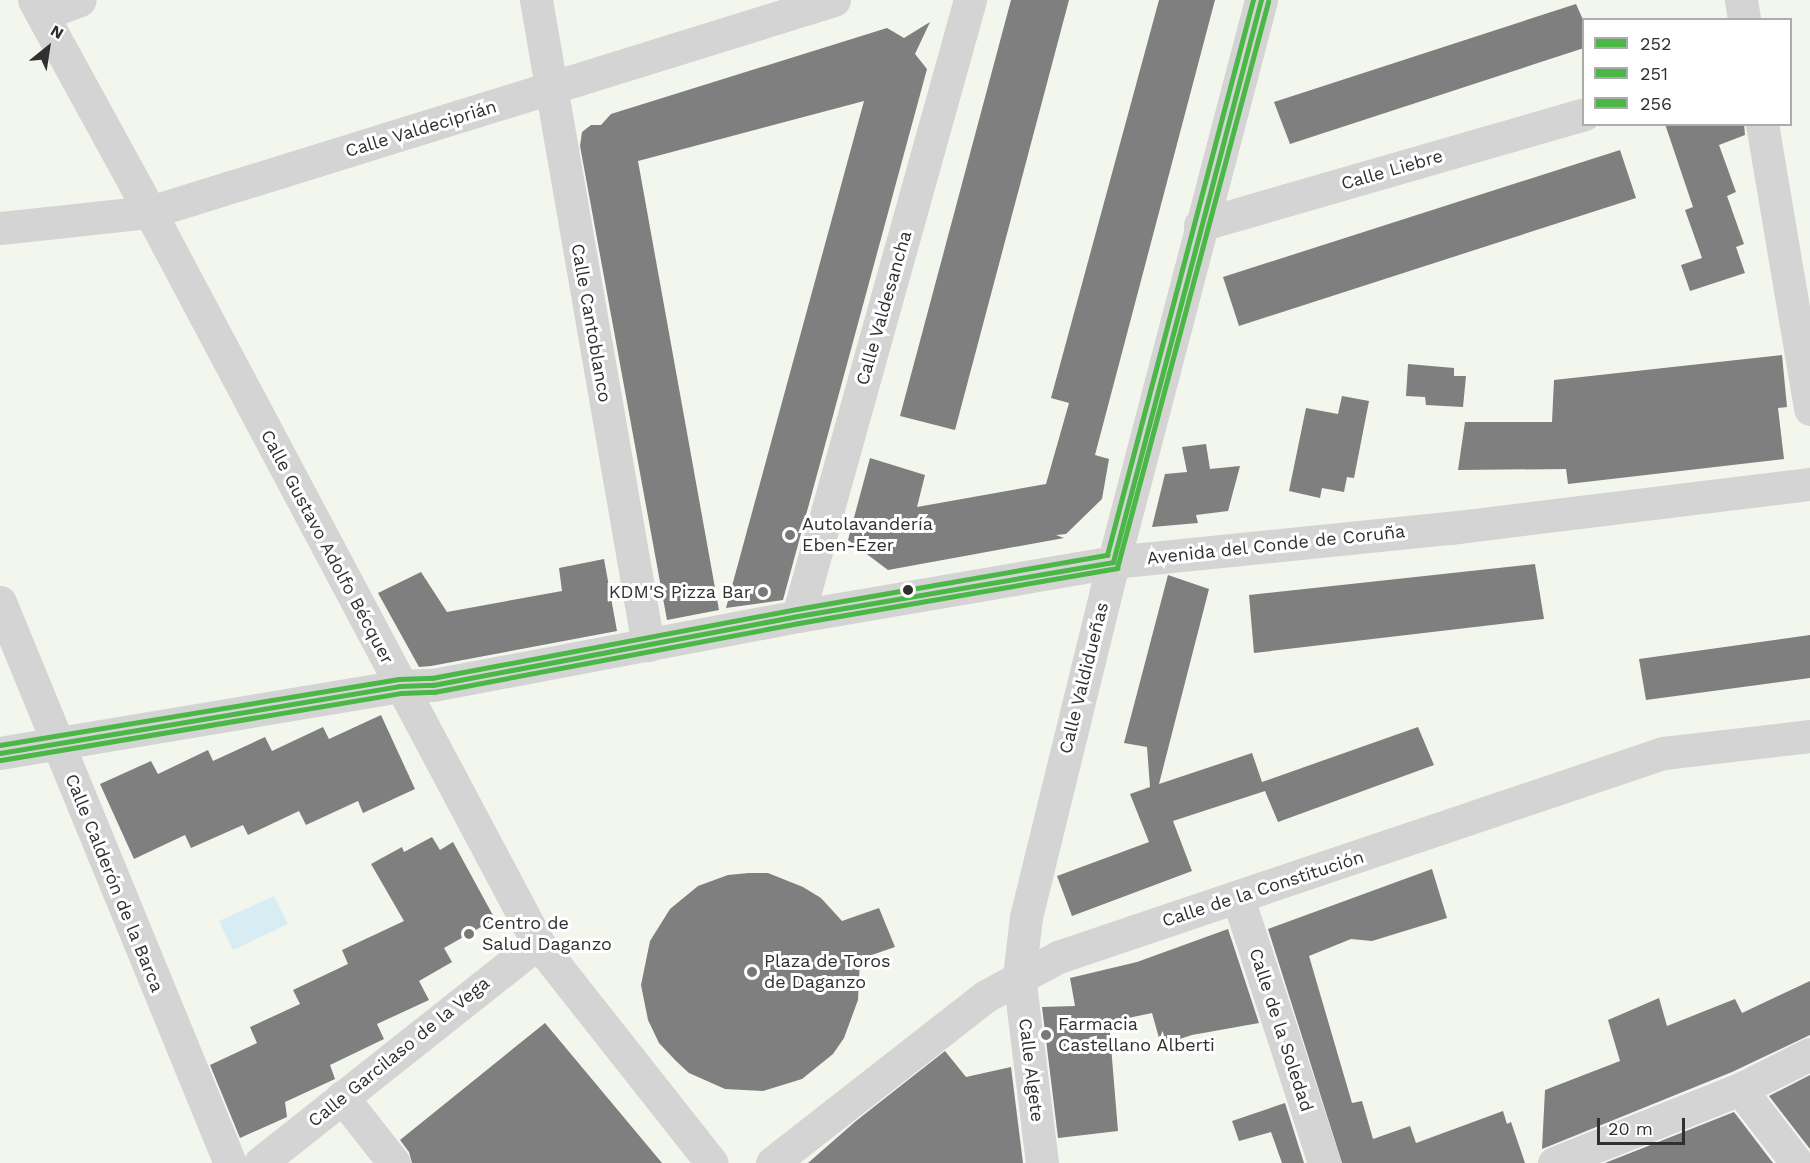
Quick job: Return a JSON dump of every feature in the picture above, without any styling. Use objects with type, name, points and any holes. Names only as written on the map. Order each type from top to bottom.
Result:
[{"type":"street","points":[[38,7],[81,0]]},
{"type":"street","name":"Calle Cantoblanco","points":[[536,0],[648,645]]},
{"type":"street","name":"Calle Valdeciprián","points":[[0,228],[150,212],[550,90],[834,0]]},
{"type":"street","name":"Calle Valdesancha","points":[[798,616],[970,0]]},
{"type":"street","name":"Calle Valdidueñas","points":[[1019,976],[1026,917],[1113,562],[1261,0]]},
{"type":"street","points":[[1741,0],[1744,18]]},
{"type":"street","name":"Calle Gustavo Adolfo Bécquer","points":[[38,7],[150,212],[538,943],[712,1163]]},
{"type":"street","name":"Calle Liebre","points":[[1200,225],[1582,115]]},
{"type":"street","points":[[1762,126],[1810,409]]},
{"type":"street","name":"Avenida del Conde de Coruña","points":[[0,753],[400,686],[433,685],[798,616],[1113,562],[1450,528],[1810,484]]},
{"type":"street","name":"Calle Calderón de la Barca","points":[[0,602],[230,1163]]},
{"type":"street","name":"Calle de la Constitución","points":[[772,1163],[986,996],[1019,976],[1058,957],[1663,753],[1810,736]]},
{"type":"street","name":"Calle de la Soledad","points":[[1238,898],[1324,1163]]},
{"type":"street","name":"Calle Garcilaso de la Vega","points":[[260,1163],[538,943]]},
{"type":"street","name":"Calle Algete","points":[[1019,976],[1042,1163]]},
{"type":"street","points":[[1554,1163],[1740,1089],[1810,1054]]},
{"type":"street","points":[[1740,1089],[1797,1163]]},
{"type":"street","points":[[342,1097],[394,1163]]},
{"type":"shaded area","points":[[0,0],[1810,0],[1810,1163],[0,1163]]},
{"type":"shaded area","points":[[274,896],[288,924],[233,950],[219,921]]},
{"type":"building","points":[[1011,0],[1069,0],[955,430],[900,416]]},
{"type":"building","points":[[1159,0],[1215,0],[1095,455],[1109,459],[1102,499],[1066,534],[1056,535],[1064,538],[888,570],[848,540],[870,458],[925,475],[917,507],[1046,484],[1069,403],[1051,398]]},
{"type":"building","points":[[1576,4],[1582,18],[1582,49],[1290,144],[1274,102]]},
{"type":"building","points":[[930,22],[915,54],[927,69],[783,600],[726,608],[864,101],[638,161],[719,610],[667,620],[580,146],[582,132],[591,125],[601,125],[611,114],[887,28],[904,38]]},
{"type":"building","points":[[1666,126],[1744,126],[1745,135],[1719,145],[1736,192],[1727,196],[1744,244],[1736,247],[1745,273],[1690,291],[1681,265],[1702,258],[1685,210],[1693,207]]},
{"type":"building","points":[[1620,150],[1636,198],[1239,326],[1223,277]]},
{"type":"building","points":[[1782,355],[1787,407],[1778,408],[1784,459],[1568,484],[1566,469],[1458,470],[1465,422],[1552,422],[1554,380]]},
{"type":"building","points":[[1408,364],[1454,368],[1454,376],[1466,376],[1463,407],[1426,405],[1425,397],[1406,396]]},
{"type":"building","points":[[1342,396],[1369,401],[1354,478],[1347,477],[1344,492],[1322,488],[1320,498],[1289,491],[1306,408],[1338,414]]},
{"type":"building","points":[[1206,444],[1210,469],[1240,466],[1228,511],[1196,515],[1198,523],[1152,527],[1165,474],[1187,472],[1182,447]]},
{"type":"building","points":[[604,559],[617,631],[431,666],[419,667],[378,593],[421,572],[447,612],[562,591],[559,568]]},
{"type":"building","points":[[1535,564],[1544,619],[1254,653],[1249,595]]},
{"type":"building","points":[[1168,575],[1209,589],[1159,784],[1252,753],[1262,782],[1418,727],[1434,765],[1278,822],[1265,791],[1173,821],[1192,871],[1072,916],[1057,876],[1149,842],[1130,794],[1150,787],[1147,747],[1124,743]]},
{"type":"building","points":[[1810,635],[1810,678],[1646,700],[1639,659]]},
{"type":"building","points":[[381,715],[415,789],[363,813],[358,801],[306,825],[299,811],[248,835],[243,825],[191,848],[185,835],[134,859],[100,784],[151,761],[158,774],[208,750],[213,761],[265,737],[272,751],[323,727],[329,739]]},
{"type":"building","points":[[432,837],[440,850],[453,842],[495,919],[444,948],[452,962],[419,981],[429,1000],[377,1024],[384,1039],[330,1065],[335,1079],[285,1102],[287,1117],[240,1138],[210,1065],[257,1043],[250,1027],[300,1004],[293,990],[348,964],[342,950],[404,921],[371,864],[402,847],[404,852]]},
{"type":"building","points":[[1432,869],[1447,918],[1372,941],[1351,939],[1309,956],[1352,1103],[1362,1101],[1373,1139],[1410,1126],[1416,1143],[1503,1111],[1507,1124],[1511,1122],[1525,1163],[1342,1163],[1268,929]]},
{"type":"building","name":"Plaza de Toros de Daganzo","points":[[768,873],[803,887],[821,898],[842,921],[879,908],[895,947],[860,959],[858,1000],[844,1038],[833,1054],[802,1079],[763,1091],[725,1089],[689,1073],[659,1043],[648,1020],[641,985],[650,941],[670,909],[698,886],[728,875]]},
{"type":"building","points":[[1228,929],[1259,1023],[1192,1035],[1161,1045],[1152,1013],[1109,1022],[1118,1131],[1058,1138],[1042,1007],[1075,1006],[1070,978],[1137,962]]},
{"type":"building","points":[[1810,981],[1810,1035],[1732,1072],[1542,1149],[1545,1090],[1620,1061],[1608,1020],[1659,998],[1667,1026],[1735,999],[1742,1013]]},
{"type":"building","points":[[545,1023],[662,1163],[412,1163],[409,1152],[400,1140]]},
{"type":"building","points":[[945,1051],[966,1077],[1011,1067],[1023,1163],[808,1163],[856,1121]]},
{"type":"building","points":[[1810,1075],[1810,1149],[1769,1096]]},
{"type":"building","points":[[1285,1103],[1304,1163],[1282,1163],[1271,1132],[1239,1141],[1232,1121]]},
{"type":"building","points":[[1734,1112],[1773,1163],[1605,1163]]},
{"type":"transit line","name":"256","points":[[0,745],[399,679],[432,678],[797,609],[1107,555],[1253,0]]},
{"type":"transit line","name":"252","points":[[1113,562],[1261,0]]},
{"type":"transit line","name":"251","points":[[1,760],[401,693],[434,692],[799,623],[1117,568],[1268,2]]},
{"type":"transit line","name":"252","points":[[0,753],[400,686],[433,685],[798,616],[1113,562]]},
{"type":"place","name":"Autolavandería Eben-Ezer","points":[[790,535]]},
{"type":"place","name":"KDM'S Pizza Bar","points":[[763,592]]},
{"type":"place","name":"Centro de Salud Daganzo","points":[[469,934]]},
{"type":"place","name":"Plaza de Toros de Daganzo","points":[[752,972]]},
{"type":"place","name":"Farmacia Castellano Alberti","points":[[1046,1035]]}]
